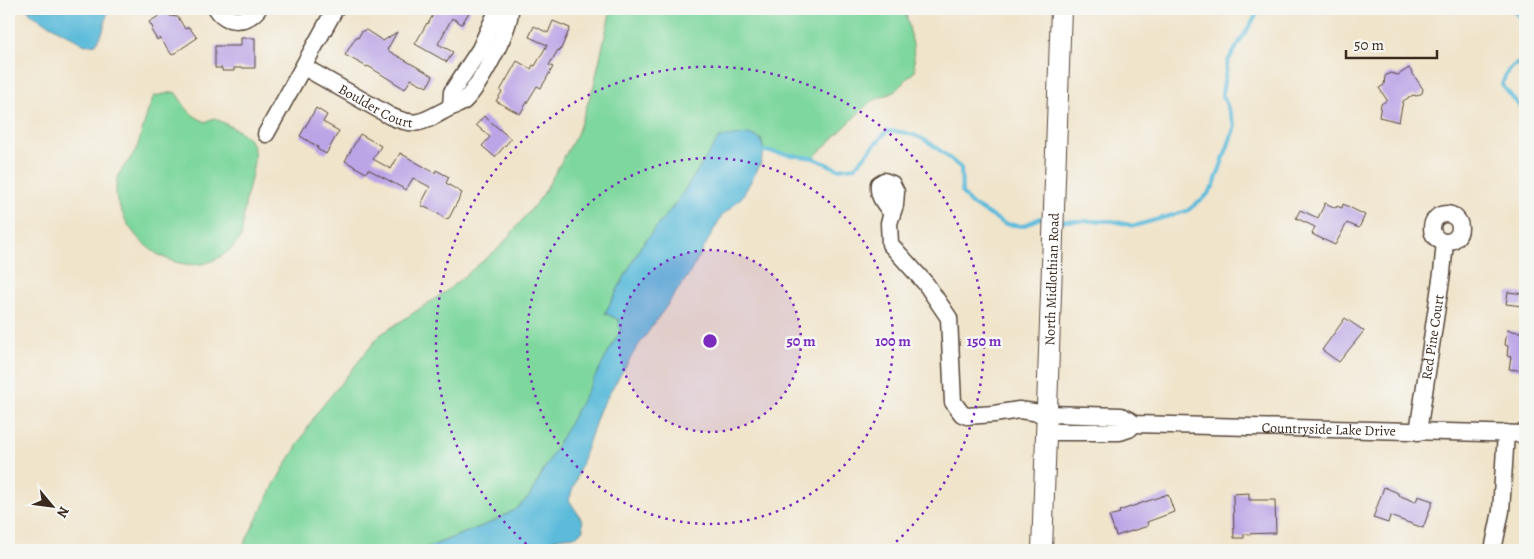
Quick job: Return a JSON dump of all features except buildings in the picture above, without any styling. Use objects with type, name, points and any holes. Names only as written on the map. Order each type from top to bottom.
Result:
[{"type":"main road","name":"North Midlothian Road","points":[[1042,550],[1061,9]]},
{"type":"street","points":[[217,9],[225,17],[239,20],[252,15],[258,9]]},
{"type":"street","points":[[266,134],[335,9]]},
{"type":"street","points":[[451,107],[452,92],[480,49],[498,9]]},
{"type":"street","name":"Boulder Court","points":[[304,67],[390,116],[404,122],[420,123],[464,102],[478,81],[508,25],[510,9]]},
{"type":"street","name":"Countryside Lake Drive","points":[[891,212],[889,223],[890,244],[926,284],[949,318],[953,402],[962,414],[967,416],[1019,410],[1047,423],[1121,416],[1134,424],[1525,434]]},
{"type":"street","name":"Red Pine Court","points":[[1418,432],[1445,242]]},
{"type":"street","points":[[1493,550],[1502,502],[1506,434]]},
{"type":"green space","points":[[611,9],[905,9],[913,45],[915,71],[894,92],[870,102],[813,158],[764,151],[761,139],[719,139],[676,203],[641,246],[605,313],[619,320],[621,331],[529,497],[515,510],[490,523],[421,550],[241,550],[275,483],[316,414],[380,335],[445,292],[500,247],[542,196],[577,134],[594,85]]},
{"type":"green space","points":[[175,92],[194,116],[206,122],[214,118],[239,131],[251,143],[254,150],[242,233],[239,239],[223,255],[209,262],[194,265],[178,263],[164,258],[150,249],[129,226],[116,197],[117,178],[135,151],[154,96]]},
{"type":"water","points":[[26,9],[108,10],[103,31],[96,44],[85,45],[34,16]]},
{"type":"water","points":[[749,134],[761,139],[764,151],[760,165],[742,197],[721,217],[690,273],[636,349],[600,409],[569,500],[582,520],[583,530],[577,536],[551,541],[538,550],[421,550],[490,523],[515,510],[529,497],[620,331],[619,320],[605,313],[641,246],[676,203],[719,138]]},
{"type":"waterway","points":[[1061,221],[1113,221],[1134,226],[1187,211],[1207,195],[1214,185],[1235,126],[1222,93],[1228,61],[1260,9]]},
{"type":"waterway","points":[[1511,9],[1519,16],[1525,32]]},
{"type":"waterway","points":[[1525,61],[1516,64],[1510,69],[1502,85],[1518,104],[1525,109]]},
{"type":"waterway","points":[[764,151],[813,158],[838,169],[855,167],[887,131],[910,134],[928,142],[961,168],[962,193],[970,203],[1005,224],[1023,226],[1040,218],[1048,219]]}]
